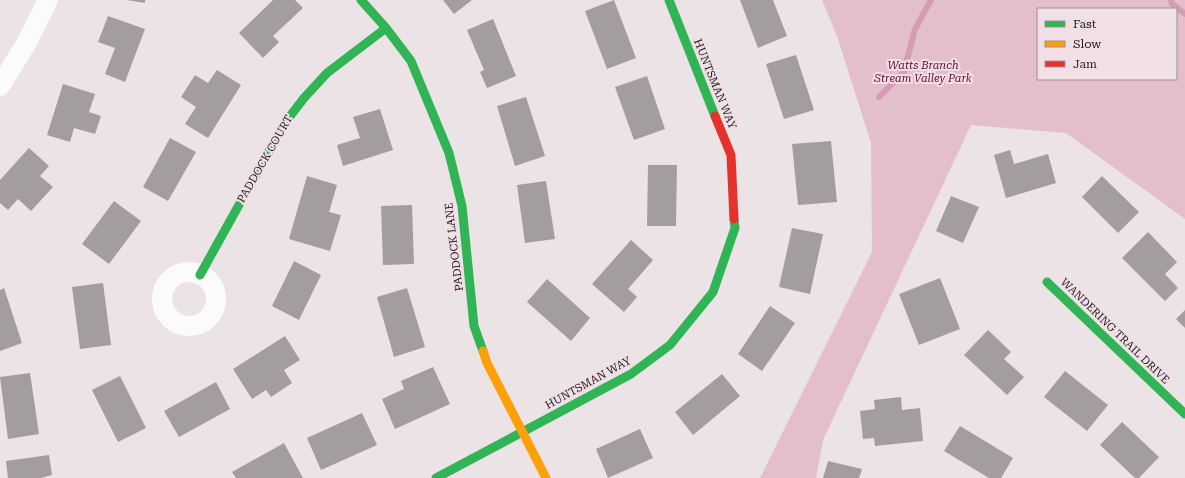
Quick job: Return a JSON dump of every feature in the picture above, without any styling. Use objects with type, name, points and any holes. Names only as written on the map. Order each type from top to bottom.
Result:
[{"type":"street","points":[[0,86],[26,44],[48,0]]},
{"type":"street","name":"PADDOCK LANE","points":[[361,0],[386,28],[411,61],[449,153],[462,206],[474,326],[487,363],[546,478]]},
{"type":"street","name":"HUNTSMAN WAY","points":[[436,478],[631,374],[670,345],[713,292],[735,228],[731,154],[668,0]]},
{"type":"street","name":"PADDOCK COURT","points":[[200,274],[280,131],[300,103],[327,73],[386,28]]},
{"type":"street","name":"WANDERING TRAIL DRIVE","points":[[1047,282],[1185,414]]},
{"type":"green space","name":"Watts Branch Stream Valley Park","points":[[822,0],[1185,0],[1185,219],[1066,133],[971,125],[823,440],[816,478],[760,478],[872,252],[871,143],[837,36]]},
{"type":"building","points":[[127,0],[145,0],[145,3]]},
{"type":"building","points":[[273,0],[295,0],[303,8],[273,36],[279,42],[263,58],[239,33]]},
{"type":"building","points":[[443,0],[472,0],[454,14]]},
{"type":"building","points":[[614,0],[636,58],[607,69],[585,11]]},
{"type":"building","points":[[740,0],[773,0],[787,36],[758,48]]},
{"type":"building","points":[[108,16],[145,29],[125,82],[105,74],[115,48],[98,42]]},
{"type":"building","points":[[493,19],[516,76],[487,88],[480,72],[484,70],[467,30]]},
{"type":"building","points":[[796,55],[814,110],[784,119],[766,64]]},
{"type":"building","points":[[217,70],[241,85],[208,138],[185,124],[196,107],[181,97],[195,75],[208,83]]},
{"type":"building","points":[[647,76],[665,129],[634,140],[615,87]]},
{"type":"building","points":[[63,84],[95,94],[89,112],[101,116],[95,134],[74,128],[70,142],[47,135]]},
{"type":"building","points":[[526,97],[545,156],[515,166],[497,106]]},
{"type":"building","points":[[380,109],[393,150],[343,166],[337,145],[360,138],[353,117]]},
{"type":"building","points":[[170,138],[196,152],[168,201],[143,187]]},
{"type":"building","points":[[831,141],[837,202],[798,205],[792,144]]},
{"type":"building","points":[[29,148],[49,166],[40,176],[53,187],[31,211],[18,199],[8,210],[0,203],[0,180]]},
{"type":"building","points":[[1010,150],[1014,164],[1048,154],[1056,183],[1006,198],[994,155]]},
{"type":"building","points":[[648,165],[677,165],[676,226],[647,226]]},
{"type":"building","points":[[307,176],[337,185],[329,212],[341,215],[330,251],[289,239]]},
{"type":"building","points":[[1102,176],[1139,212],[1118,233],[1082,197]]},
{"type":"building","points":[[546,181],[555,239],[525,243],[517,185]]},
{"type":"building","points":[[951,196],[979,207],[963,243],[936,231]]},
{"type":"building","points":[[114,201],[141,221],[109,264],[82,244]]},
{"type":"building","points":[[412,205],[414,264],[383,265],[381,206]]},
{"type":"building","points":[[792,228],[823,234],[810,294],[779,287]]},
{"type":"building","points":[[1148,232],[1177,262],[1165,274],[1178,288],[1165,301],[1122,258]]},
{"type":"building","points":[[631,240],[653,260],[628,289],[637,297],[624,312],[592,284]]},
{"type":"building","points":[[294,261],[321,275],[299,320],[272,306]]},
{"type":"building","points":[[940,278],[960,329],[919,345],[899,294]]},
{"type":"building","points":[[547,279],[590,318],[571,341],[527,302]]},
{"type":"building","points":[[103,283],[111,345],[80,349],[72,287]]},
{"type":"building","points":[[4,288],[22,343],[0,351],[0,290]]},
{"type":"building","points":[[407,288],[425,347],[394,357],[377,297]]},
{"type":"building","points":[[770,306],[795,323],[762,371],[738,354]]},
{"type":"building","points":[[1185,310],[1185,328],[1176,319]]},
{"type":"building","points":[[988,330],[1011,352],[1004,359],[1024,377],[1007,395],[964,355]]},
{"type":"building","points":[[285,336],[300,360],[284,370],[292,383],[271,397],[266,390],[252,399],[233,369]]},
{"type":"building","points":[[433,367],[450,404],[395,429],[382,399],[404,389],[401,381]]},
{"type":"building","points":[[1065,371],[1108,405],[1087,431],[1044,397]]},
{"type":"building","points":[[30,373],[39,434],[8,439],[0,377]]},
{"type":"building","points":[[722,374],[740,396],[693,435],[675,412]]},
{"type":"building","points":[[120,376],[146,428],[118,442],[92,390]]},
{"type":"building","points":[[216,382],[230,409],[179,437],[164,411]]},
{"type":"building","points":[[901,397],[902,410],[920,408],[923,441],[875,446],[874,438],[863,439],[860,411],[875,409],[874,400]]},
{"type":"building","points":[[362,413],[377,445],[321,470],[307,438]]},
{"type":"building","points":[[1122,422],[1159,457],[1139,478],[1135,478],[1100,445]]},
{"type":"building","points":[[960,426],[1013,458],[1001,478],[989,478],[944,451]]},
{"type":"building","points":[[640,429],[653,458],[608,478],[596,449]]},
{"type":"building","points":[[284,443],[303,478],[236,478],[232,472]]},
{"type":"building","points":[[49,455],[52,475],[41,478],[8,478],[6,461]]},
{"type":"building","points":[[828,461],[862,469],[859,478],[823,478]]},
{"type":"waterway","points":[[879,97],[904,72],[915,29],[931,0]]},
{"type":"waterway","points":[[1171,0],[1172,4],[1185,14]]},
{"type":"traffic: fast","points":[[361,0],[386,28],[411,61],[449,153],[462,206],[474,326],[483,351]]},
{"type":"traffic: fast","points":[[669,0],[715,116]]},
{"type":"traffic: fast","points":[[200,275],[284,124],[304,98],[327,73],[386,28]]},
{"type":"traffic: fast","points":[[436,478],[631,374],[670,345],[713,292],[735,228],[734,219]]},
{"type":"traffic: fast","points":[[1047,282],[1185,414]]},
{"type":"traffic: slow","points":[[483,351],[487,363],[546,478]]},
{"type":"traffic: jam","points":[[715,116],[731,155],[734,219]]}]
